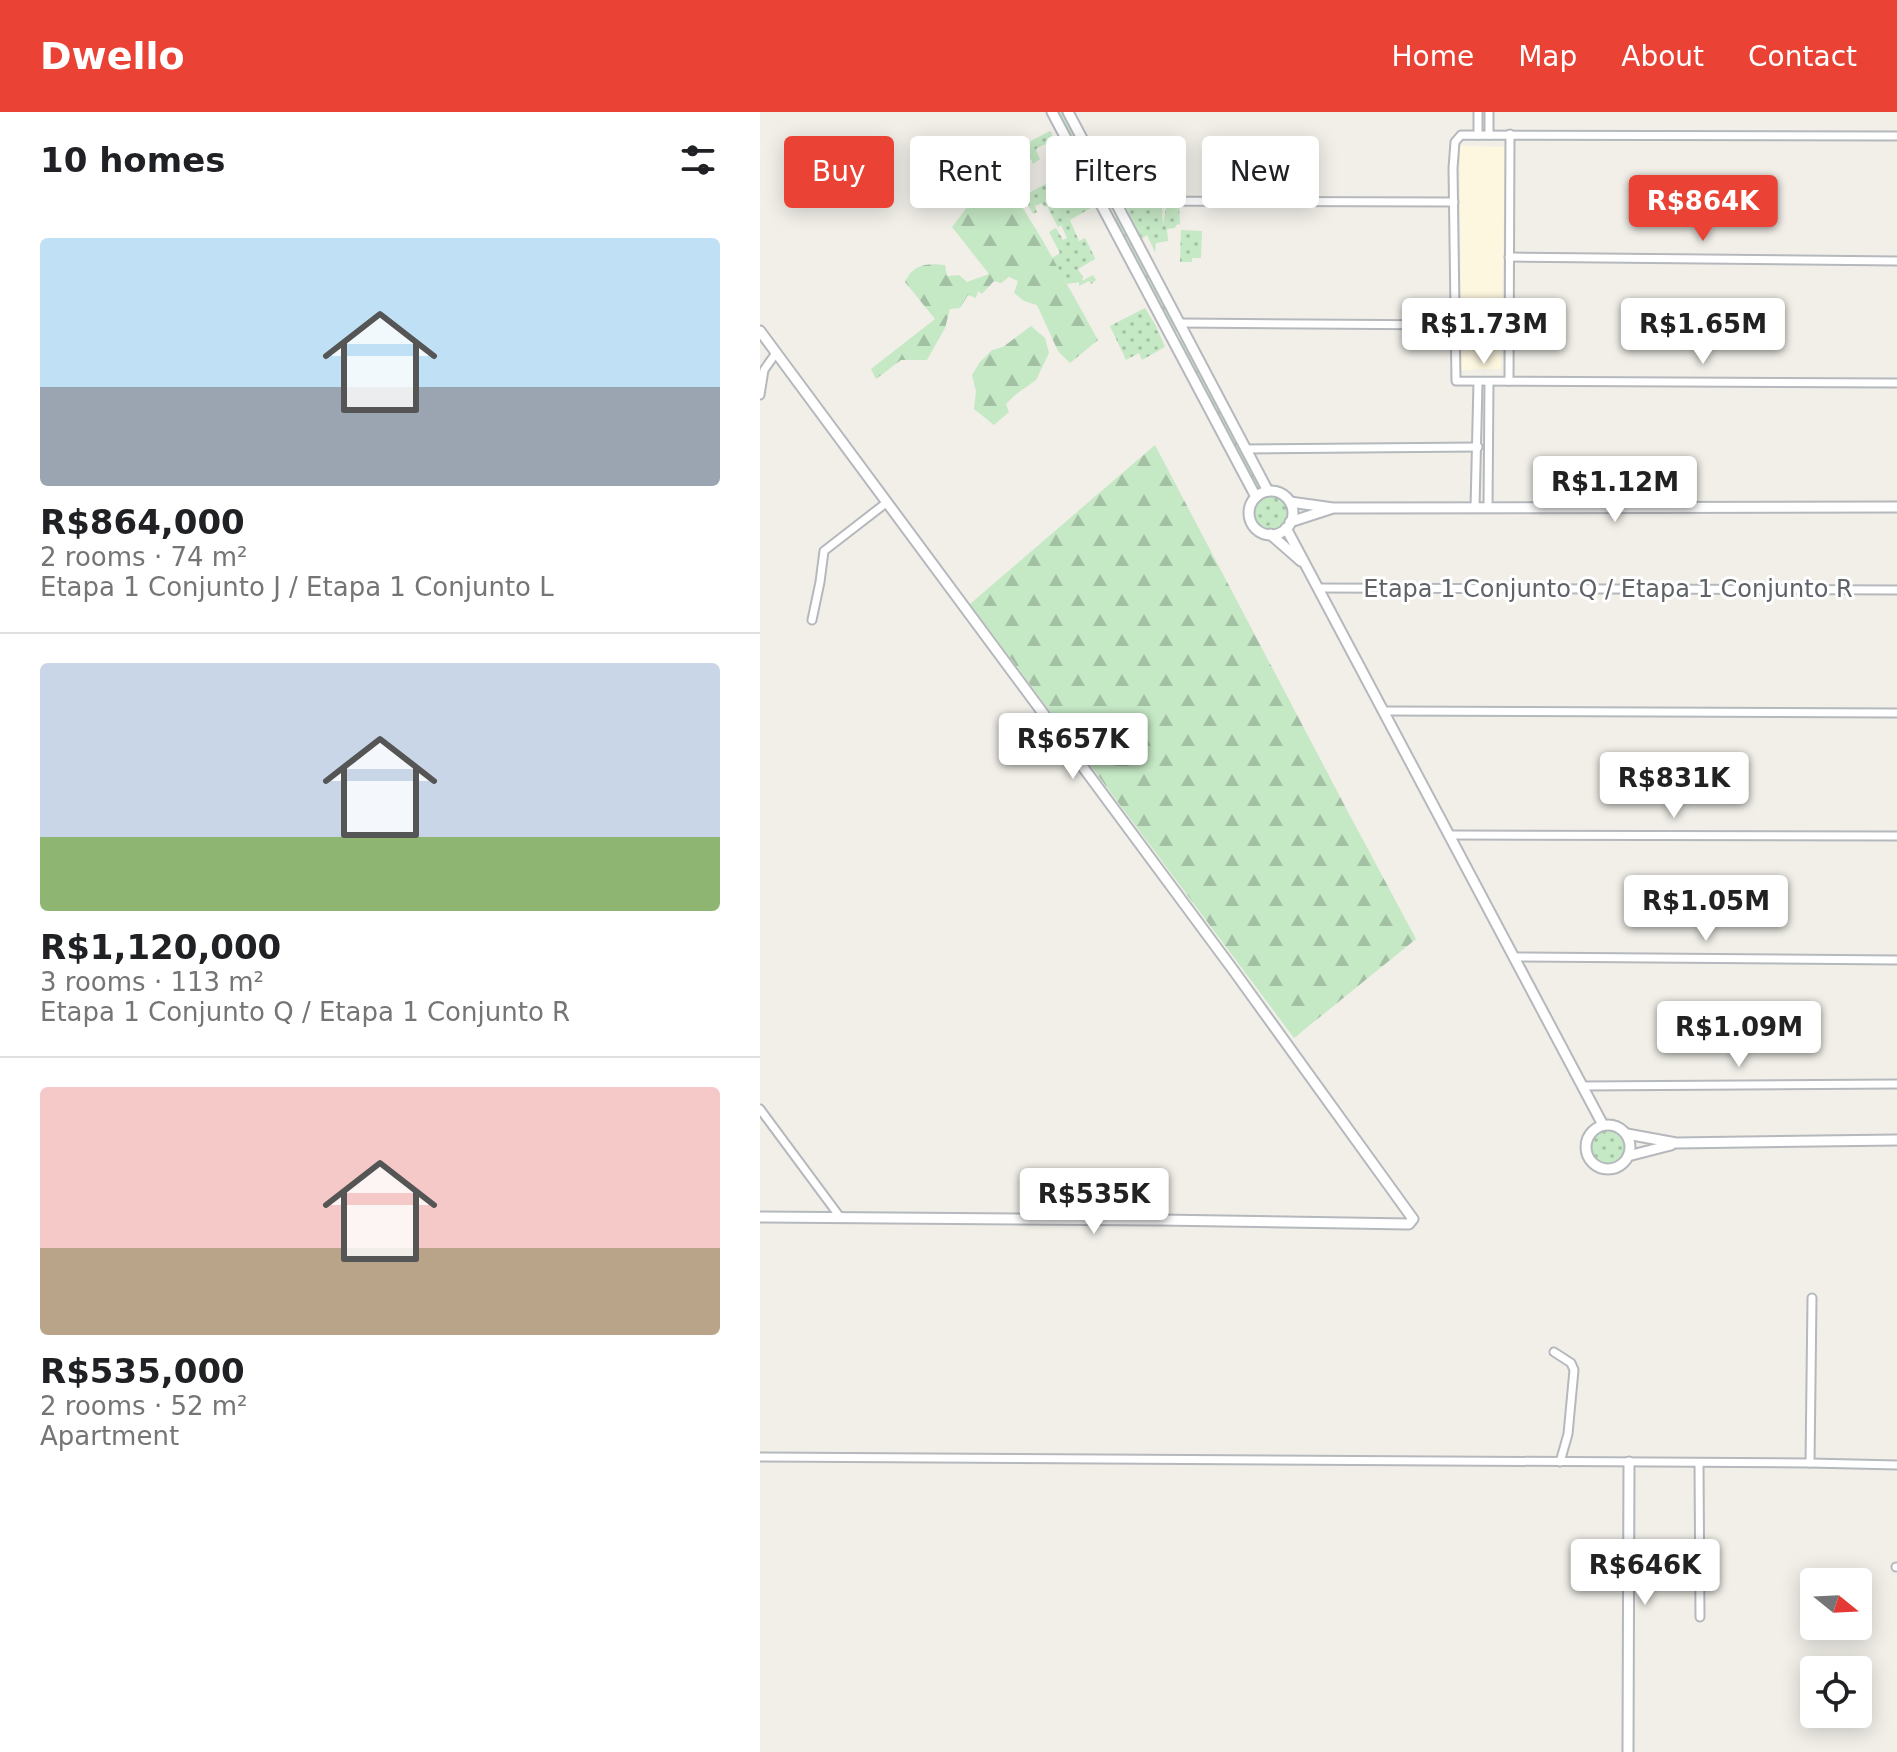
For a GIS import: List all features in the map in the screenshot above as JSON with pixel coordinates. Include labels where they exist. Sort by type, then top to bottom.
[{"type":"street","points":[[1052,112],[1256,497]]},
{"type":"street","points":[[1068,112],[1081,136]]},
{"type":"street","points":[[1478,112],[1478,135]]},
{"type":"street","points":[[1489,112],[1489,135]]},
{"type":"street","points":[[1509,381],[1510,134]]},
{"type":"street","points":[[1897,136],[1461,135],[1455,142],[1454,202],[1455,380],[1897,383]]},
{"type":"street","points":[[1186,205],[1454,202]]},
{"type":"street","points":[[1108,217],[1115,208]]},
{"type":"street","points":[[1118,208],[1268,491]]},
{"type":"street","points":[[1509,257],[1897,261]]},
{"type":"street","points":[[1182,328],[1455,325]]},
{"type":"street","points":[[1173,340],[1182,328]]},
{"type":"street","points":[[760,331],[1226,960],[1413,1219],[1409,1224],[760,1217]]},
{"type":"street","points":[[760,395],[764,370],[776,353]]},
{"type":"street","points":[[1475,508],[1478,382]]},
{"type":"street","points":[[1488,508],[1489,382]]},
{"type":"street","points":[[1245,449],[1478,447]]},
{"type":"street","points":[[1270,534],[1279,533],[1293,516],[1290,502],[1281,493],[1268,491],[1251,503],[1250,517],[1257,529],[1270,534],[1304,564]]},
{"type":"street","points":[[1290,502],[1333,508],[1897,507]]},
{"type":"street","points":[[812,620],[824,551],[886,503]]},
{"type":"street","points":[[1288,525],[1333,508]]},
{"type":"street","points":[[1288,525],[1304,564],[1603,1125]]},
{"type":"street","name":"Etapa 1 Conjunto Q / Etapa 1 Conjunto R","points":[[1318,588],[1897,590]]},
{"type":"street","points":[[1383,711],[1897,713]]},
{"type":"street","points":[[1451,835],[1897,836]]},
{"type":"street","points":[[1515,957],[1897,960]]},
{"type":"street","points":[[1582,1086],[1897,1084]]},
{"type":"street","points":[[760,1109],[840,1217]]},
{"type":"street","points":[[1627,1134],[1630,1145],[1624,1162],[1612,1169],[1599,1167],[1588,1158],[1586,1144],[1591,1132],[1603,1125],[1616,1126],[1627,1134],[1676,1143],[1897,1140]]},
{"type":"street","points":[[1628,1156],[1676,1143]]},
{"type":"street","points":[[1810,1463],[1812,1298]]},
{"type":"street","points":[[1554,1352],[1571,1363],[1574,1370],[1568,1434],[1560,1462]]},
{"type":"street","points":[[760,1457],[1897,1465]]},
{"type":"street","points":[[1628,1752],[1629,1462]]},
{"type":"street","points":[[1699,1463],[1700,1617]]},
{"type":"shaded area","points":[[1460,146],[1505,147],[1501,369],[1461,370]]},
{"type":"green space","points":[[1056,112],[1062,112],[1075,136],[1069,136]]},
{"type":"green space","points":[[1050,131],[1053,136],[1046,136],[1046,144],[1037,148],[1040,159],[1033,164],[1030,141]]},
{"type":"green space","points":[[1046,184],[1046,207],[1042,203],[1035,206],[1037,212],[1033,214],[1030,208],[1030,192]]},
{"type":"green space","points":[[966,208],[1023,208],[1098,340],[1070,363],[1058,351],[1037,305],[1024,301],[1014,293],[1018,281],[1009,277],[1001,283],[994,281],[982,294],[978,291],[976,298],[968,295],[960,308],[950,309],[945,328],[927,360],[901,360],[876,379],[871,369],[935,319],[905,282],[912,271],[932,264],[945,265],[947,276],[959,275],[967,282],[989,274],[952,227]]},
{"type":"green space","points":[[1048,208],[1091,208],[1070,220],[1079,241],[1085,238],[1095,258],[1078,269],[1082,281],[1093,275],[1096,280],[1091,284],[1089,281],[1079,286],[1079,282],[1067,284],[1052,258],[1060,253],[1049,232],[1056,228],[1063,240],[1067,238],[1061,225],[1058,227]]},
{"type":"green space","points":[[1126,208],[1162,208],[1163,225],[1166,208],[1179,208],[1180,224],[1167,229],[1168,241],[1156,243],[1155,252],[1147,235],[1142,239]]},
{"type":"green space","points":[[1118,217],[1178,331],[1175,333],[1113,219]]},
{"type":"green space","points":[[1181,230],[1202,231],[1201,258],[1180,262]]},
{"type":"green space","points":[[1145,308],[1165,347],[1142,360],[1139,353],[1126,360],[1110,326]]},
{"type":"green space","points":[[1031,326],[1045,338],[1049,353],[1036,380],[1006,404],[1009,412],[994,425],[974,409],[976,391],[972,375],[992,350],[1003,347]]},
{"type":"green space","points":[[1182,340],[1261,488],[1256,490],[1178,342]]},
{"type":"green space","points":[[1155,445],[1416,939],[1294,1038],[970,604]]},
{"type":"green space","points":[[1271,496],[1283,501],[1288,513],[1283,525],[1271,530],[1259,525],[1254,513],[1259,501]]},
{"type":"green space","points":[[1608,1129],[1621,1134],[1626,1147],[1621,1160],[1608,1165],[1595,1160],[1590,1147],[1595,1134]]}]
